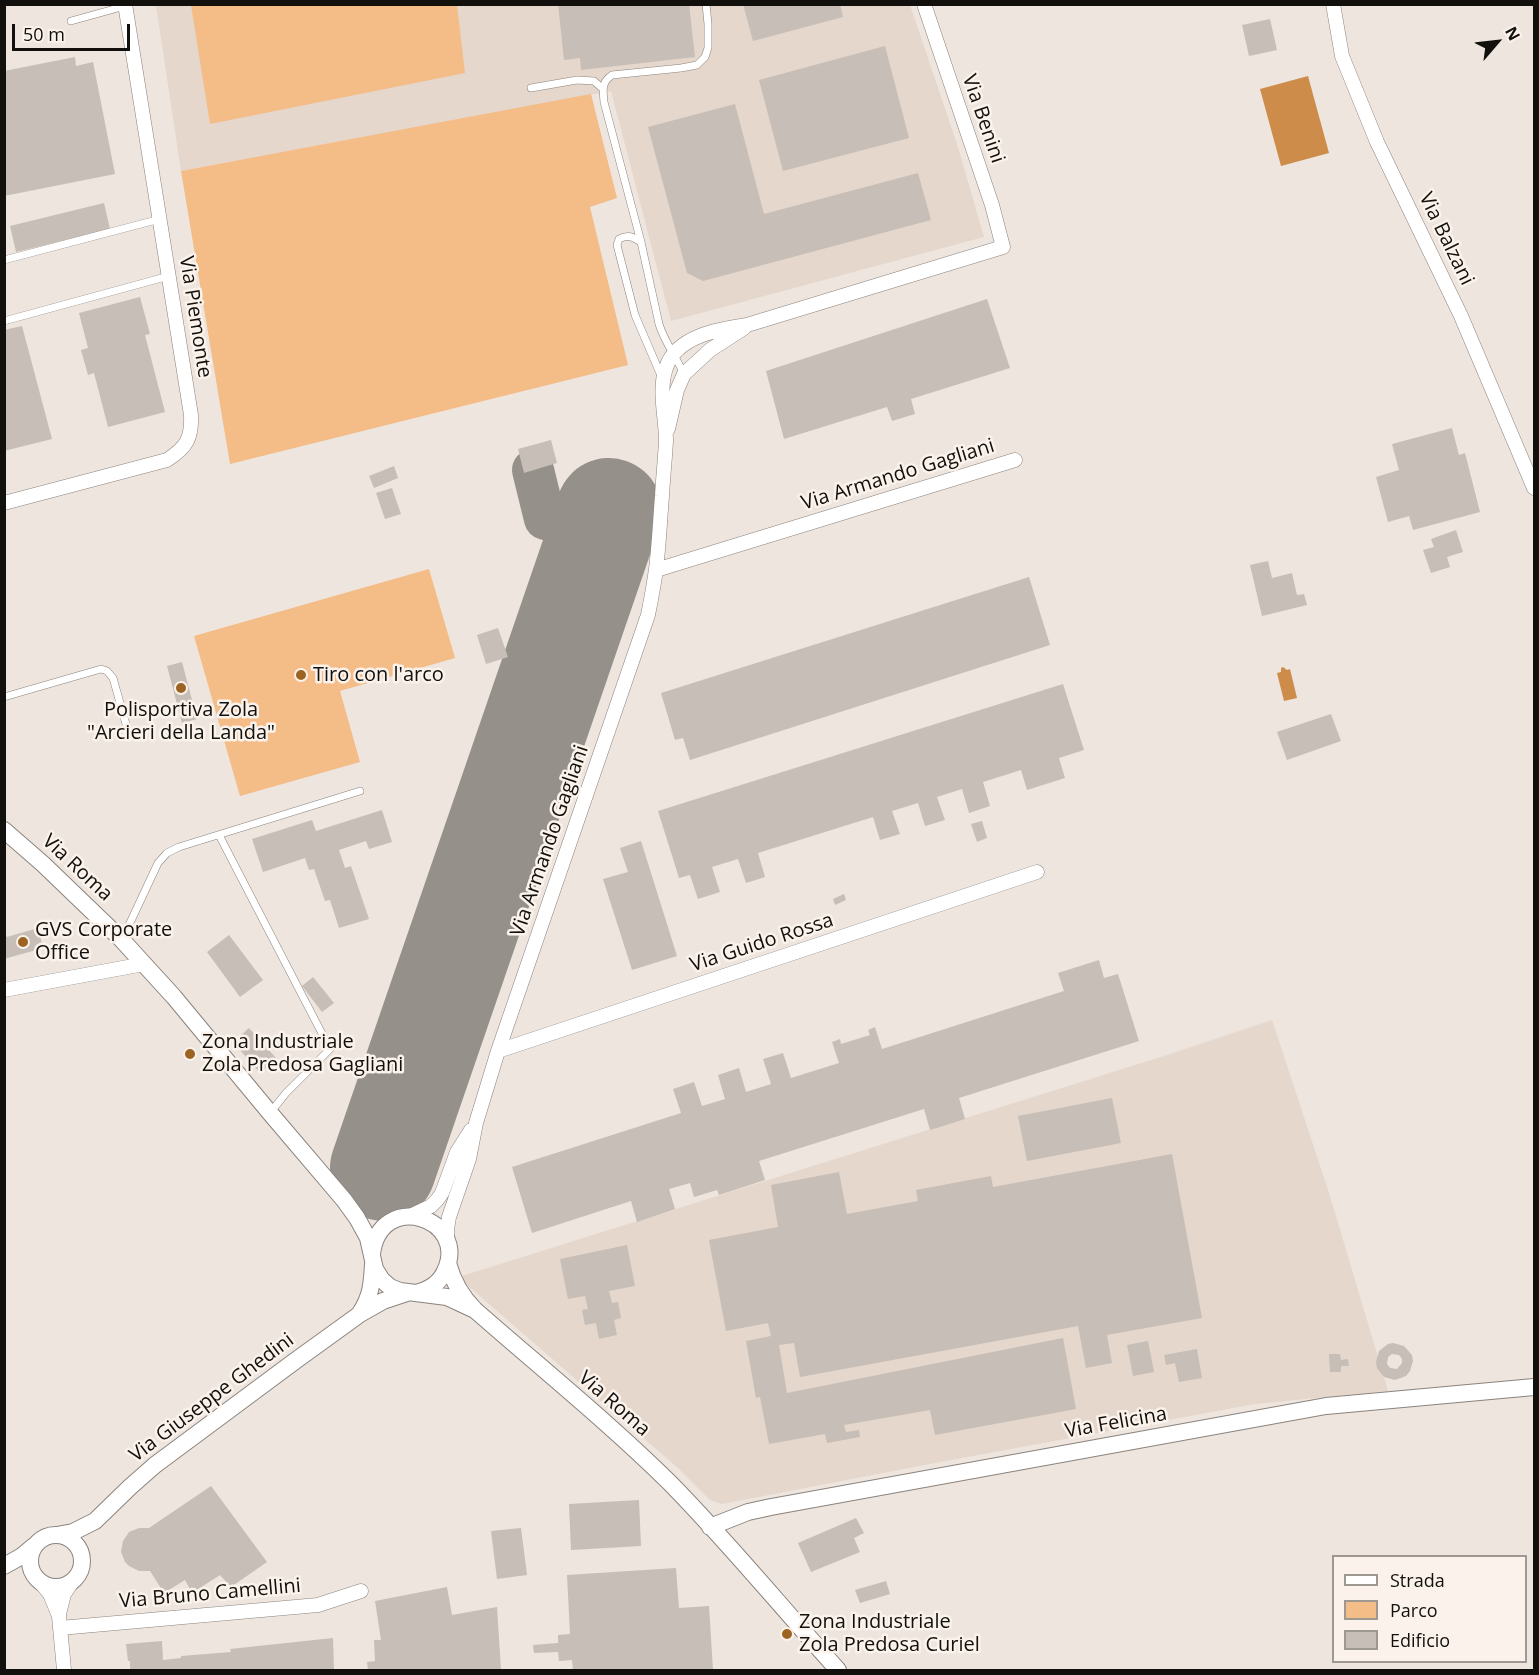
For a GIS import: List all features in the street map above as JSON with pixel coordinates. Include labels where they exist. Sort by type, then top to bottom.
[{"type":"street","name":"Via Benini","points":[[924,4],[992,205],[1003,247]]},
{"type":"street","name":"Via Balzani","points":[[1333,4],[1342,56],[1377,142],[1461,315],[1534,488]]},
{"type":"street","name":"Via Piemonte","points":[[4,503],[167,460],[188,442],[192,429],[125,5]]},
{"type":"street","name":"Via Armando Gagliani","points":[[666,440],[662,394],[666,368],[674,353],[692,340],[706,333],[724,328],[747,326],[1003,247]]},
{"type":"street","name":"Via Armando Gagliani","points":[[447,1241],[449,1217],[469,1159],[476,1123],[498,1051],[648,615],[656,570],[666,440],[677,390],[684,374],[710,350],[747,326]]},
{"type":"street","name":"Via Armando Gagliani","points":[[656,570],[1015,460]]},
{"type":"street","name":"Via Roma","points":[[4,830],[122,940],[174,997],[344,1200],[368,1238],[375,1269],[382,1280],[390,1287],[411,1293],[447,1297],[475,1311]]},
{"type":"street","name":"Via Guido Rossa","points":[[498,1051],[1037,872]]},
{"type":"street","points":[[4,990],[144,964]]},
{"type":"street","name":"Via Armando Gagliani","points":[[410,1216],[431,1206],[442,1193],[457,1152],[476,1123]]},
{"type":"street","name":"Via Roma","points":[[344,1200],[368,1218],[388,1223]]},
{"type":"street","points":[[360,1314],[369,1299],[375,1240],[388,1223],[401,1217],[419,1217],[434,1224],[447,1241]]},
{"type":"street","name":"Via Roma","points":[[447,1241],[448,1263],[452,1278],[475,1311],[633,1447],[715,1532],[832,1668]]},
{"type":"street","points":[[411,1293],[429,1288],[438,1281],[448,1263]]},
{"type":"street","name":"Via Giuseppe Ghedini","points":[[57,1535],[73,1532],[95,1521],[155,1465],[360,1314],[383,1301],[411,1293]]},
{"type":"street","name":"Via Felicina","points":[[715,1532],[748,1512],[771,1507],[1326,1406],[1534,1387]]},
{"type":"street","name":"Via Giuseppe Ghedini","points":[[81,1557],[85,1539],[95,1521]]},
{"type":"street","points":[[4,1566],[22,1556],[45,1538],[57,1535],[70,1540],[79,1550],[81,1557],[79,1573],[64,1594],[59,1622]]},
{"type":"street","points":[[35,1545],[30,1559],[31,1567],[39,1581],[51,1594],[59,1622],[64,1671]]},
{"type":"street","points":[[4,1573],[23,1575],[54,1587],[72,1582]]},
{"type":"street","name":"Via Bruno Camellini","points":[[59,1622],[318,1605],[361,1591]]},
{"type":"lane","points":[[684,374],[659,324],[641,242],[604,102],[603,89],[605,80],[612,75],[681,69],[697,65],[705,57],[708,48],[706,4]]},
{"type":"lane","points":[[71,21],[125,5]]},
{"type":"lane","points":[[531,88],[577,80],[594,81],[603,89]]},
{"type":"lane","points":[[4,260],[160,219]]},
{"type":"lane","name":"Via Armando Gagliani","points":[[641,242],[624,236],[618,238],[617,244],[635,315],[664,382]]},
{"type":"lane","points":[[4,321],[169,276]]},
{"type":"lane","points":[[4,698],[101,669],[107,671],[113,678],[126,724]]},
{"type":"lane","points":[[122,940],[158,863],[166,853],[360,791]]},
{"type":"lane","points":[[219,835],[330,1049],[286,1093],[270,1113]]},
{"type":"shaded area","points":[[156,5],[910,5],[958,147],[984,237],[671,321],[611,91],[181,171]]},
{"type":"shaded area","points":[[1308,76],[1329,153],[1281,166],[1260,89]]},
{"type":"shaded area","points":[[1283,667],[1290,669],[1297,698],[1284,701],[1277,673],[1281,672]]},
{"type":"shaded area","points":[[1272,1020],[1330,1196],[1388,1391],[1255,1404],[722,1504],[710,1500],[678,1468],[466,1284],[462,1276],[1164,1056]]},
{"type":"green space","points":[[191,5],[457,5],[465,73],[210,124]]},
{"type":"green space","points":[[591,94],[617,198],[590,207],[628,365],[230,464],[181,171]]},
{"type":"green space","name":"Tiro con l'arco","points":[[429,569],[455,658],[340,691],[360,762],[240,796],[194,636]]},
{"type":"building","points":[[558,4],[689,4],[695,57],[581,70],[580,58],[564,60]]},
{"type":"building","points":[[743,4],[840,4],[843,17],[753,41]]},
{"type":"building","points":[[1270,19],[1277,50],[1249,56],[1242,25]]},
{"type":"building","points":[[885,46],[909,138],[783,171],[759,80]]},
{"type":"building","points":[[75,57],[76,66],[93,62],[115,174],[4,196],[4,71]]},
{"type":"building","points":[[735,104],[764,214],[918,173],[931,220],[703,281],[687,273],[648,127]]},
{"type":"building","points":[[104,203],[110,229],[16,252],[10,226]]},
{"type":"building","points":[[140,297],[150,334],[145,335],[165,412],[108,427],[94,373],[88,375],[81,350],[88,348],[79,313]]},
{"type":"building","points":[[987,299],[1010,368],[911,399],[915,414],[892,421],[887,407],[784,439],[766,371]]},
{"type":"building","points":[[22,326],[52,439],[4,451],[4,330]]},
{"type":"building","points":[[1452,428],[1459,455],[1465,453],[1480,512],[1413,530],[1409,516],[1388,522],[1376,477],[1399,470],[1392,444]]},
{"type":"building","points":[[551,440],[557,463],[524,473],[518,449]]},
{"type":"building","points":[[394,466],[398,478],[374,488],[369,476]]},
{"type":"building","points":[[392,488],[401,514],[385,519],[376,493]]},
{"type":"building","points":[[1456,530],[1463,552],[1447,557],[1450,567],[1431,573],[1423,550],[1434,547],[1431,539]]},
{"type":"building","points":[[1268,561],[1272,578],[1292,573],[1297,595],[1304,594],[1307,605],[1262,616],[1250,565]]},
{"type":"building","points":[[1029,577],[1050,645],[690,760],[683,738],[675,740],[661,693]]},
{"type":"building","points":[[498,628],[508,657],[486,664],[477,635]]},
{"type":"building","name":"Polisportiva Zola \"Arcieri della Landa\"","points":[[182,662],[197,719],[182,723],[167,666]]},
{"type":"building","points":[[1063,684],[1084,750],[1059,758],[1065,778],[1027,790],[1021,770],[983,782],[990,806],[969,813],[962,789],[937,797],[945,820],[925,826],[918,803],[892,811],[900,834],[880,840],[873,817],[758,853],[765,877],[746,883],[738,859],[712,867],[720,892],[698,899],[690,875],[679,878],[658,811]]},
{"type":"building","points":[[1331,714],[1341,741],[1287,760],[1277,732]]},
{"type":"building","points":[[382,810],[392,842],[369,849],[366,841],[339,850],[345,868],[351,866],[369,919],[339,928],[330,900],[325,901],[314,869],[309,870],[305,858],[263,872],[252,839],[312,820],[316,831]]},
{"type":"building","points":[[982,821],[987,838],[977,842],[971,824]]},
{"type":"building","points":[[641,841],[677,956],[632,970],[603,879],[628,872],[620,848]]},
{"type":"building","points":[[844,894],[846,900],[835,905],[833,899]]},
{"type":"building","name":"GVS Corporate Office","points":[[38,928],[43,948],[4,959],[4,932],[7,937]]},
{"type":"building","points":[[229,935],[263,980],[240,997],[207,952]]},
{"type":"building","points":[[1099,960],[1104,978],[1118,974],[1139,1041],[959,1098],[965,1119],[943,1126],[930,1130],[924,1109],[759,1161],[765,1180],[719,1195],[717,1190],[694,1197],[690,1183],[669,1189],[675,1209],[637,1222],[631,1201],[532,1233],[512,1167],[681,1113],[673,1089],[694,1082],[702,1106],[725,1099],[718,1075],[739,1068],[746,1092],[771,1084],[763,1059],[783,1053],[791,1078],[839,1063],[832,1042],[840,1039],[841,1044],[870,1035],[868,1030],[875,1027],[882,1049],[1064,991],[1058,973]]},
{"type":"building","points":[[313,977],[334,1003],[322,1012],[302,986]]},
{"type":"building","points":[[249,1028],[277,1059],[260,1073],[233,1042]]},
{"type":"building","points":[[1112,1098],[1121,1143],[1027,1161],[1018,1116]]},
{"type":"building","points":[[1172,1154],[1202,1318],[1107,1335],[1112,1363],[1086,1368],[1078,1326],[800,1377],[794,1343],[779,1345],[787,1393],[1063,1338],[1076,1409],[935,1435],[930,1410],[844,1425],[846,1432],[859,1430],[860,1437],[827,1443],[825,1434],[769,1444],[760,1397],[756,1398],[746,1341],[771,1336],[768,1323],[726,1331],[709,1240],[778,1227],[771,1185],[839,1172],[847,1214],[918,1201],[916,1190],[991,1176],[993,1187]]},
{"type":"building","points":[[627,1245],[635,1286],[609,1291],[612,1303],[618,1302],[621,1318],[614,1320],[617,1335],[599,1339],[596,1323],[585,1325],[582,1310],[588,1309],[585,1296],[568,1299],[560,1259]]},
{"type":"building","points":[[1148,1341],[1154,1372],[1133,1376],[1127,1345]]},
{"type":"building","points":[[1388,1344],[1404,1346],[1412,1355],[1413,1361],[1406,1376],[1395,1380],[1384,1377],[1377,1368],[1379,1351]],"holes":[[[1392,1354],[1399,1355],[1402,1363],[1397,1369],[1390,1368],[1387,1364],[1388,1357]]]},
{"type":"building","points":[[1197,1349],[1202,1378],[1179,1382],[1175,1363],[1166,1365],[1164,1355]]},
{"type":"building","points":[[1329,1354],[1340,1354],[1341,1360],[1348,1359],[1349,1366],[1341,1366],[1341,1372],[1330,1372]]},
{"type":"building","points":[[211,1486],[267,1562],[231,1587],[220,1575],[192,1593],[185,1580],[164,1593],[150,1571],[139,1571],[125,1562],[121,1552],[123,1541],[129,1532],[139,1528],[149,1528]]},
{"type":"building","points":[[639,1500],[641,1546],[571,1550],[569,1504]]},
{"type":"building","points":[[856,1518],[864,1533],[854,1538],[860,1552],[811,1572],[798,1543]]},
{"type":"building","points":[[521,1528],[527,1575],[497,1579],[491,1531]]},
{"type":"building","points":[[676,1568],[679,1608],[709,1606],[713,1670],[573,1670],[572,1660],[559,1661],[558,1652],[534,1653],[533,1645],[558,1643],[558,1635],[570,1634],[567,1575]]},
{"type":"building","points":[[886,1581],[890,1594],[860,1603],[855,1590]]},
{"type":"building","points":[[447,1587],[452,1615],[497,1607],[501,1670],[368,1670],[367,1662],[375,1661],[374,1640],[381,1640],[375,1601]]},
{"type":"building","points":[[333,1638],[334,1670],[130,1670],[126,1644],[162,1641],[163,1660],[181,1658],[181,1656],[231,1652],[230,1649]]},
{"type":"taxiway","points":[[533,470],[545,519],[601,533]]},
{"type":"runway","points":[[383,1168],[609,511]]},
{"type":"place","name":"Tiro con l'arco","points":[[301,675]]},
{"type":"place","name":"Polisportiva Zola \"Arcieri della Landa\"","points":[[181,688]]},
{"type":"place","name":"GVS Corporate Office","points":[[23,942]]},
{"type":"place","name":"Zona Industriale Zola Predosa Gagliani","points":[[190,1054]]},
{"type":"place","name":"Zona Industriale Zola Predosa Curiel","points":[[787,1634]]}]
